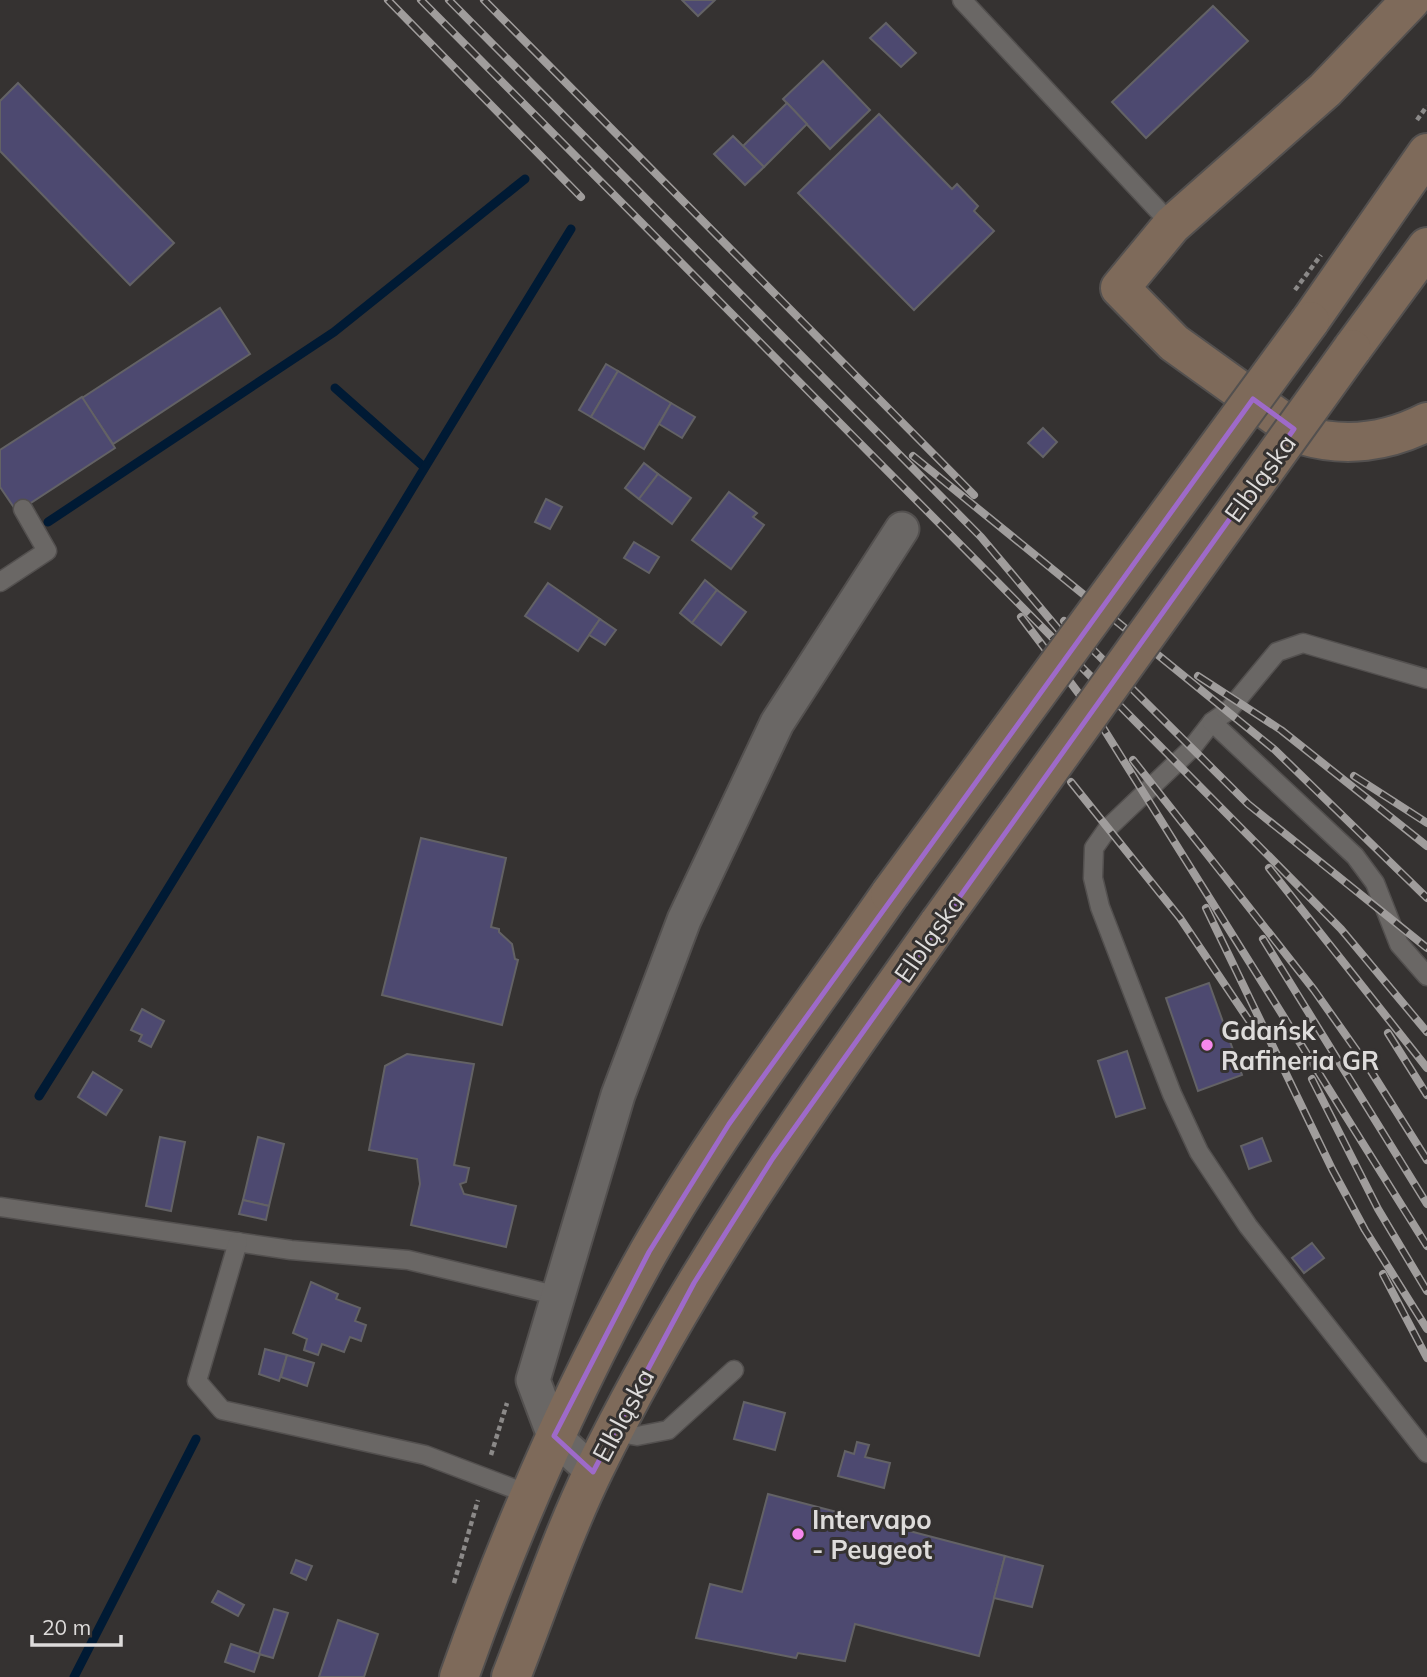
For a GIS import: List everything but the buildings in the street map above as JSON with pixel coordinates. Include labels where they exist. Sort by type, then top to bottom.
[{"type":"main road","points":[[1411,0],[1325,90],[1172,225],[1120,288],[1174,343],[1302,435],[1320,441],[1353,443],[1382,439],[1427,422]]},
{"type":"main road","name":"Elbląska","points":[[459,1677],[528,1493],[554,1436],[649,1252],[729,1124],[890,894],[1310,321],[1427,153]]},
{"type":"main road","name":"Elbląska","points":[[511,1677],[593,1472],[694,1283],[773,1158],[939,923],[1427,247]]},
{"type":"street","name":"Elbląska","points":[[554,1436],[533,1380],[618,1095],[684,920],[720,838],[777,723],[902,529]]},
{"type":"street","points":[[554,1436],[593,1472]]},
{"type":"lane","points":[[962,0],[1172,225]]},
{"type":"lane","points":[[0,582],[47,551],[23,509]]},
{"type":"lane","points":[[1427,678],[1303,643],[1277,652],[1228,711],[1212,722],[1191,749],[1108,828],[1094,848],[1093,878],[1100,907],[1172,1094],[1199,1152],[1248,1226],[1427,1453]]},
{"type":"lane","points":[[1212,722],[1355,856],[1375,883],[1399,944],[1427,976]]},
{"type":"lane","points":[[0,1207],[238,1242],[408,1260],[559,1296]]},
{"type":"lane","points":[[238,1242],[197,1381],[222,1410],[425,1455],[528,1493]]},
{"type":"lane","points":[[614,1432],[637,1436],[668,1430],[734,1370]]},
{"type":"path","points":[[454,1584],[508,1402]]},
{"type":"highlighted area","points":[[1253,399],[1294,429],[773,1158],[694,1283],[593,1472],[554,1436],[649,1252],[729,1124]]},
{"type":"waterway","points":[[48,522],[334,332],[525,179]]},
{"type":"waterway","points":[[39,1096],[571,229]]},
{"type":"waterway","points":[[335,388],[424,467]]},
{"type":"waterway","points":[[74,1677],[196,1439]]},
{"type":"railway","points":[[388,0],[581,197]]},
{"type":"railway","points":[[421,0],[1341,929],[1427,1032]]},
{"type":"railway","points":[[449,0],[981,537],[1075,649]]},
{"type":"railway","points":[[484,0],[974,495]]},
{"type":"railway","points":[[913,456],[1275,750],[1427,898]]},
{"type":"railway","points":[[1021,617],[1095,715],[1427,1246]]},
{"type":"railway","points":[[1064,621],[1248,804],[1427,948]]},
{"type":"railway","points":[[1198,676],[1281,730],[1427,846]]},
{"type":"railway","points":[[1133,760],[1314,990],[1369,1068],[1427,1160]]},
{"type":"railway","points":[[1354,776],[1427,823]]},
{"type":"railway","points":[[1071,782],[1180,918],[1258,1034]]},
{"type":"railway","points":[[1269,868],[1427,1068]]},
{"type":"railway","points":[[1206,908],[1332,1169],[1365,1230],[1427,1329]]},
{"type":"railway","points":[[1263,939],[1427,1204]]},
{"type":"railway","points":[[1388,1033],[1427,1095]]},
{"type":"railway","points":[[1312,1079],[1378,1209],[1427,1291]]},
{"type":"railway","points":[[1383,1274],[1427,1358]]},
{"type":"place","name":"Gdańsk Rafineria GR","points":[[1207,1045]]},
{"type":"place","name":"Intervapo - Peugeot","points":[[798,1534]]}]
